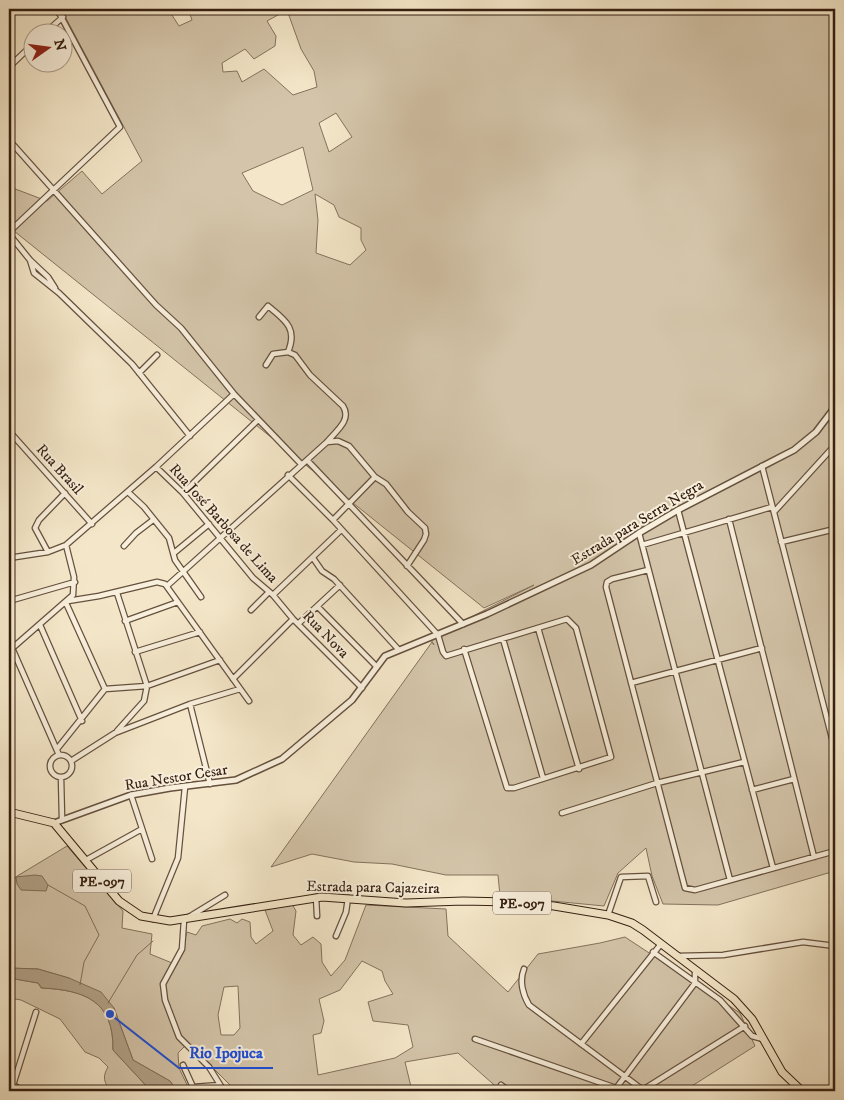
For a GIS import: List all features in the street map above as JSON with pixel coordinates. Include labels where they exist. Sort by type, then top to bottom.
[{"type":"main road","points":[[9,812],[54,823]]},
{"type":"main road","name":"PE-097","points":[[54,823],[119,901],[132,911],[153,919]]},
{"type":"main road","name":"Estrada para Cajazeira","points":[[153,919],[167,921],[184,920],[316,898],[348,898],[414,904],[463,900],[513,902],[554,906],[608,915],[632,924],[708,978],[743,1008],[782,1072],[802,1091]]},
{"type":"street","points":[[57,9],[63,17],[120,127],[9,233],[30,260],[34,273],[59,293],[139,373],[190,436]]},
{"type":"street","points":[[57,22],[63,17]]},
{"type":"street","points":[[9,67],[22,55]]},
{"type":"street","points":[[9,140],[156,305],[181,328],[234,394],[301,464]]},
{"type":"street","points":[[259,317],[268,306],[290,327],[293,340],[288,352]]},
{"type":"street","points":[[167,586],[221,539],[288,475],[327,442],[346,419],[346,412],[341,403],[310,375],[295,355],[288,352],[273,354],[266,365]]},
{"type":"street","points":[[139,373],[157,356]]},
{"type":"street","points":[[9,558],[48,552],[66,544],[92,524],[156,467],[234,394]]},
{"type":"street","name":"Estrada para Serra Negra","points":[[463,624],[591,566],[639,533],[678,510],[794,450],[816,432],[835,407]]},
{"type":"street","points":[[183,493],[258,420]]},
{"type":"street","name":"Rua Brasil","points":[[9,430],[92,524]]},
{"type":"street","points":[[327,442],[338,440],[346,443],[375,477],[386,484],[426,531],[424,540],[407,566]]},
{"type":"street","points":[[642,545],[729,519],[773,509],[835,445]]},
{"type":"street","points":[[307,460],[463,624]]},
{"type":"street","points":[[762,466],[834,738],[835,750]]},
{"type":"street","name":"Rua José Barbosa de Lima","points":[[156,467],[183,493],[244,569],[271,594]]},
{"type":"street","points":[[288,475],[333,520],[438,635],[446,656],[464,649],[567,619],[576,628],[611,755],[609,759],[514,788],[507,788],[464,649]]},
{"type":"street","points":[[333,520],[375,477]]},
{"type":"street","points":[[128,492],[139,502],[170,542],[183,572],[201,597]]},
{"type":"street","points":[[48,552],[35,528],[39,520],[65,493]]},
{"type":"street","points":[[678,510],[773,868]]},
{"type":"street","points":[[729,519],[814,857]]},
{"type":"street","points":[[124,546],[153,520]]},
{"type":"street","points":[[174,553],[209,524]]},
{"type":"street","points":[[251,610],[313,558],[341,530]]},
{"type":"street","points":[[781,542],[835,530]]},
{"type":"street","points":[[639,533],[730,880]]},
{"type":"street","points":[[170,542],[185,543]]},
{"type":"street","points":[[59,755],[10,649],[73,595],[75,582],[66,544]]},
{"type":"street","points":[[313,558],[322,571],[340,586],[398,649]]},
{"type":"street","points":[[648,570],[612,579],[606,584],[686,888],[690,890],[835,851]]},
{"type":"street","points":[[9,601],[75,582]]},
{"type":"street","points":[[67,602],[157,582],[167,586],[249,701]]},
{"type":"street","points":[[299,624],[340,586]]},
{"type":"street","points":[[115,732],[144,701],[146,686],[117,592]]},
{"type":"street","name":"Rua Nova","points":[[271,594],[293,619],[362,688]]},
{"type":"street","points":[[67,602],[105,689]]},
{"type":"street","points":[[125,621],[178,602]]},
{"type":"street","points":[[318,607],[376,666]]},
{"type":"street","points":[[233,679],[293,619]]},
{"type":"street","points":[[40,624],[82,720]]},
{"type":"street","name":"Rua Nestor Cesar","points":[[54,823],[131,795],[236,780],[282,758],[339,711],[362,688],[385,656],[398,649],[463,624]]},
{"type":"street","points":[[538,628],[579,769]]},
{"type":"street","points":[[135,652],[200,632]]},
{"type":"street","points":[[503,638],[544,778]]},
{"type":"street","points":[[631,683],[717,658],[762,648]]},
{"type":"street","points":[[57,749],[105,689],[146,686],[220,660]]},
{"type":"street","points":[[71,761],[115,732],[190,704],[240,689]]},
{"type":"street","points":[[190,704],[210,784]]},
{"type":"street","points":[[59,755],[66,756],[71,761],[72,767],[69,773],[60,777],[52,772],[50,765],[53,758],[59,755]]},
{"type":"street","points":[[562,813],[657,783],[744,762]]},
{"type":"street","points":[[60,777],[62,819]]},
{"type":"street","points":[[752,790],[794,779]]},
{"type":"street","points":[[153,919],[178,858],[185,787]]},
{"type":"street","points":[[131,795],[152,859]]},
{"type":"street","points":[[86,860],[142,830]]},
{"type":"street","points":[[608,915],[621,877],[648,876],[656,902]]},
{"type":"street","points":[[224,1091],[209,1066],[180,1037],[165,1000],[162,984],[182,949],[184,920],[226,895]]},
{"type":"street","points":[[316,898],[317,916]]},
{"type":"street","points":[[336,936],[346,912],[348,898]]},
{"type":"street","points":[[678,956],[723,954],[803,942],[835,946]]},
{"type":"street","points":[[581,1044],[660,944]]},
{"type":"street","points":[[653,952],[727,1006],[752,1036],[763,1039]]},
{"type":"street","points":[[524,969],[522,975],[523,992],[529,1006],[641,1091],[745,1026]]},
{"type":"street","points":[[695,983],[696,969]]},
{"type":"street","points":[[475,1039],[615,1090],[695,983],[708,978]]},
{"type":"street","points":[[21,1091],[11,1083],[36,1012]]},
{"type":"street","points":[[183,1065],[195,1089],[220,1085]]},
{"type":"street","points":[[501,1085],[509,1091]]},
{"type":"shaded area","points":[[61,9],[168,9],[179,26],[192,20],[188,9],[835,9],[835,871],[718,905],[663,904],[652,876],[646,848],[618,873],[604,906],[500,896],[498,875],[446,875],[392,864],[354,862],[312,854],[271,867],[432,642],[434,645],[430,638],[534,585],[484,608],[9,227],[10,187],[47,201],[82,171],[102,194],[142,161],[72,30],[72,22],[68,22]],"holes":[[[287,10],[301,49],[314,71],[317,87],[293,95],[264,69],[242,82],[237,71],[223,72],[222,63],[245,49],[254,59],[275,46],[276,36],[267,21]],[[336,113],[352,137],[329,152],[319,123]],[[303,147],[313,190],[282,205],[253,191],[242,173]],[[315,194],[334,205],[339,217],[361,228],[361,240],[366,250],[350,265],[316,253],[318,220]]]},
{"type":"shaded area","points":[[67,846],[123,911],[122,928],[152,934],[150,954],[177,965],[187,932],[196,935],[202,926],[230,919],[237,923],[242,919],[250,922],[251,937],[256,944],[273,931],[265,910],[292,904],[296,911],[293,935],[301,945],[313,937],[321,944],[322,962],[331,976],[345,960],[366,905],[446,909],[448,936],[508,992],[538,954],[625,937],[740,1013],[755,1046],[684,1091],[501,1091],[458,1053],[405,1062],[412,1091],[236,1091],[188,1043],[178,1053],[179,1068],[190,1091],[177,1091],[170,1081],[133,1060],[114,1008],[69,978],[38,969],[9,968],[9,881]],"holes":[[[362,961],[382,971],[385,981],[393,994],[368,1002],[373,1021],[408,1025],[413,1047],[395,1058],[318,1075],[313,1035],[321,1033],[324,1021],[319,999],[340,990]],[[238,986],[240,1028],[234,1035],[221,1035],[218,1015],[224,987]]]},
{"type":"shaded area","points":[[42,876],[48,885],[46,891],[21,890],[17,884],[16,877]]},
{"type":"shaded area","points":[[9,968],[38,969],[69,978],[101,992],[114,1008],[133,1060],[170,1081],[177,1091],[151,1091],[113,1050],[109,1020],[103,1010],[94,1002],[72,992],[42,988],[38,983],[15,979],[9,982]]},
{"type":"shaded area","points":[[15,979],[38,983],[41,988],[71,992],[94,1001],[102,1009],[108,1020],[112,1033],[113,1050],[151,1091],[111,1091],[105,1080],[108,1067],[99,1058],[85,1052],[60,1019],[21,1000],[9,998],[9,982]]},
{"type":"waterway","points":[[48,885],[85,906],[99,935],[84,962],[80,985]]},
{"type":"waterway","points":[[108,1003],[137,955],[153,941]]},
{"type":"place","name":"Rio Ipojuca","points":[[110,1014]]}]
